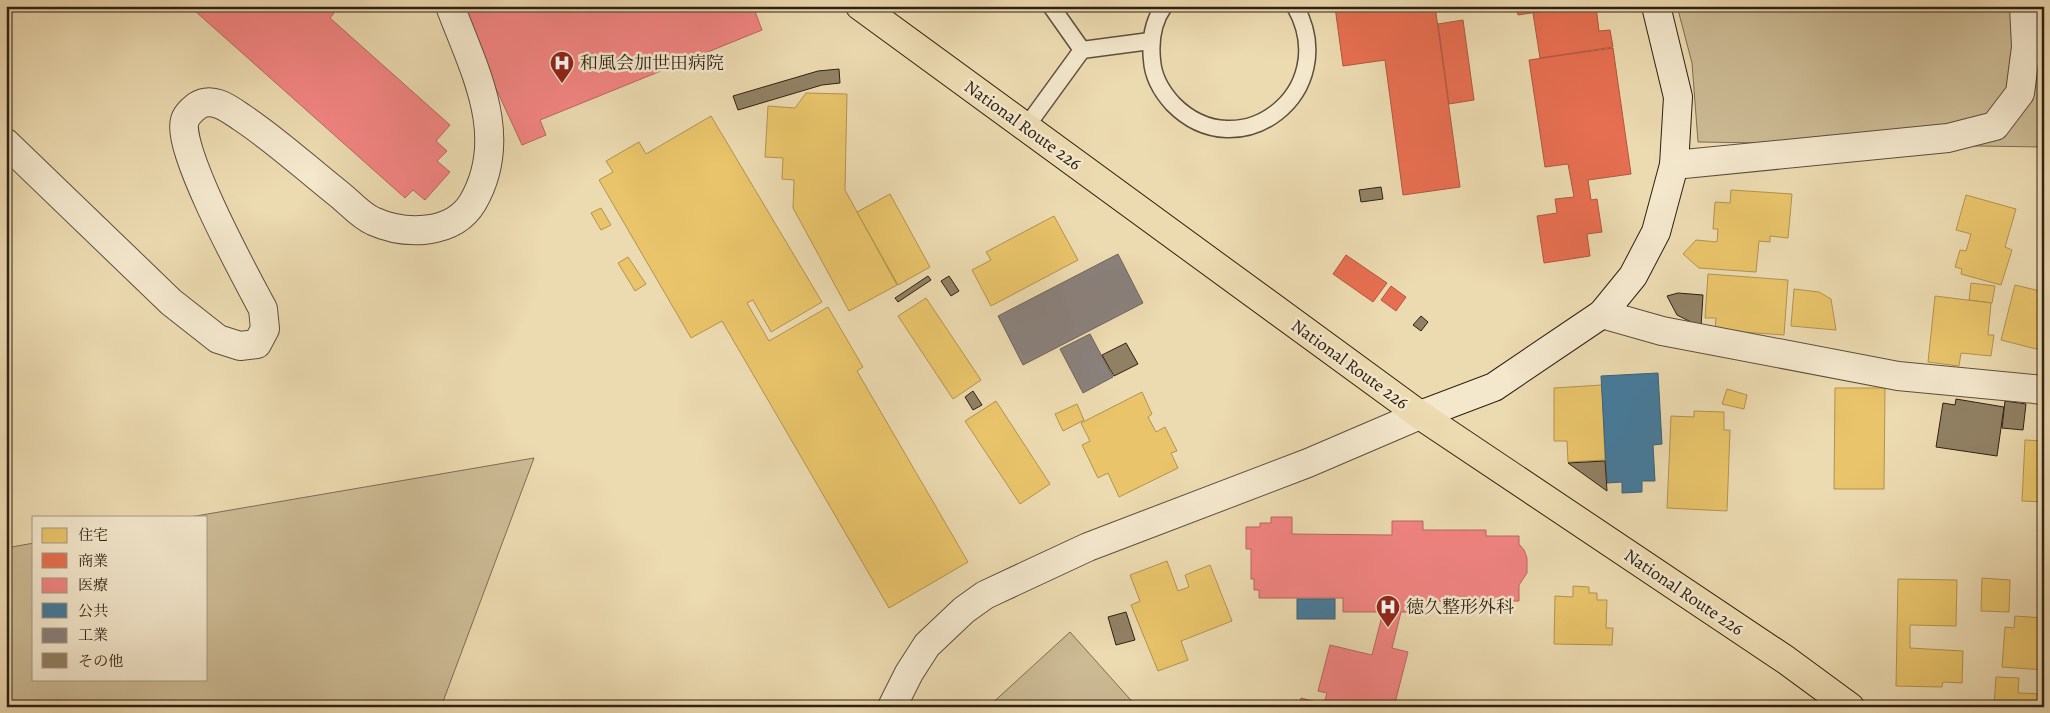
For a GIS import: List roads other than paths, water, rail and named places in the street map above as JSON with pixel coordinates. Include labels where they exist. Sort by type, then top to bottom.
[{"type":"highway","name":"National Route 226","points":[[860,6],[1420,415],[1786,660],[1850,707]]},
{"type":"street","points":[[6,143],[171,302],[218,339],[240,346],[257,344],[265,329],[263,309],[202,185],[186,146],[184,122],[190,112],[203,102],[216,102],[242,117],[371,220],[402,230],[430,229],[453,222],[469,209],[483,185],[490,156],[489,124],[483,92],[450,6]]},
{"type":"street","points":[[892,707],[909,673],[927,645],[964,610],[985,595],[1088,547],[1308,463],[1420,415],[1494,387],[1602,314],[1633,276],[1656,232],[1674,165],[1678,97],[1656,6]]},
{"type":"street","points":[[1674,165],[1948,138],[1995,126],[2020,92],[2026,47],[2024,6]]},
{"type":"street","points":[[1602,314],[1662,331],[1898,376],[2044,390]]},
{"type":"lane","points":[[1051,6],[1082,50]]},
{"type":"lane","points":[[1164,6],[1158,15],[1150,41],[1152,69],[1163,94],[1182,113],[1207,126],[1232,129],[1256,124],[1278,112],[1295,94],[1306,72],[1309,47],[1304,23],[1295,6]]},
{"type":"lane","points":[[1026,128],[1082,50],[1150,41]]},
{"type":"place","name":"和風会加世田病院","points":[[562,84]]},
{"type":"place","name":"徳久整形外科","points":[[1388,628]]}]
